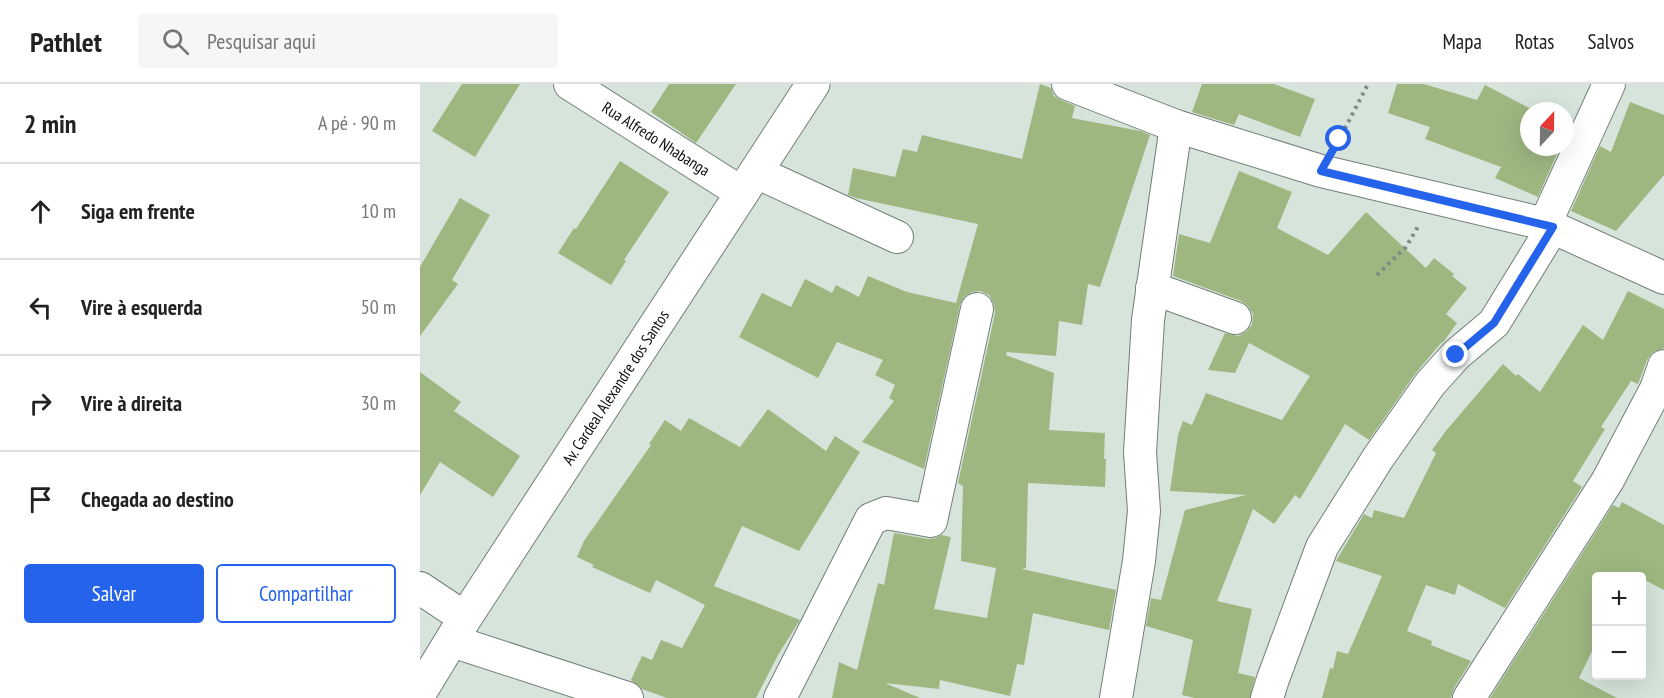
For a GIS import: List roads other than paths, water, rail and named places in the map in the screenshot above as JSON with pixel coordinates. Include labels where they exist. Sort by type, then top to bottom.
[{"type":"street","name":"Rua Alfredo Nhabanga","points":[[570,84],[749,182],[897,237]]},
{"type":"street","name":"Av. Cardeal Alexandre dos Santos","points":[[420,692],[813,84]]},
{"type":"street","points":[[1068,84],[1176,126],[1321,171],[1549,226],[1664,278]]},
{"type":"street","points":[[1267,698],[1322,547],[1378,458],[1430,384],[1456,355],[1494,323],[1549,226],[1609,84]]},
{"type":"street","points":[[1116,698],[1144,511],[1140,452],[1148,320],[1176,126]]},
{"type":"street","points":[[1152,288],[1235,318]]},
{"type":"street","points":[[780,698],[871,519],[886,513],[931,521],[977,309]]},
{"type":"street","points":[[1468,698],[1608,480],[1656,389],[1664,366]]},
{"type":"street","points":[[420,588],[459,629],[627,698]]}]
